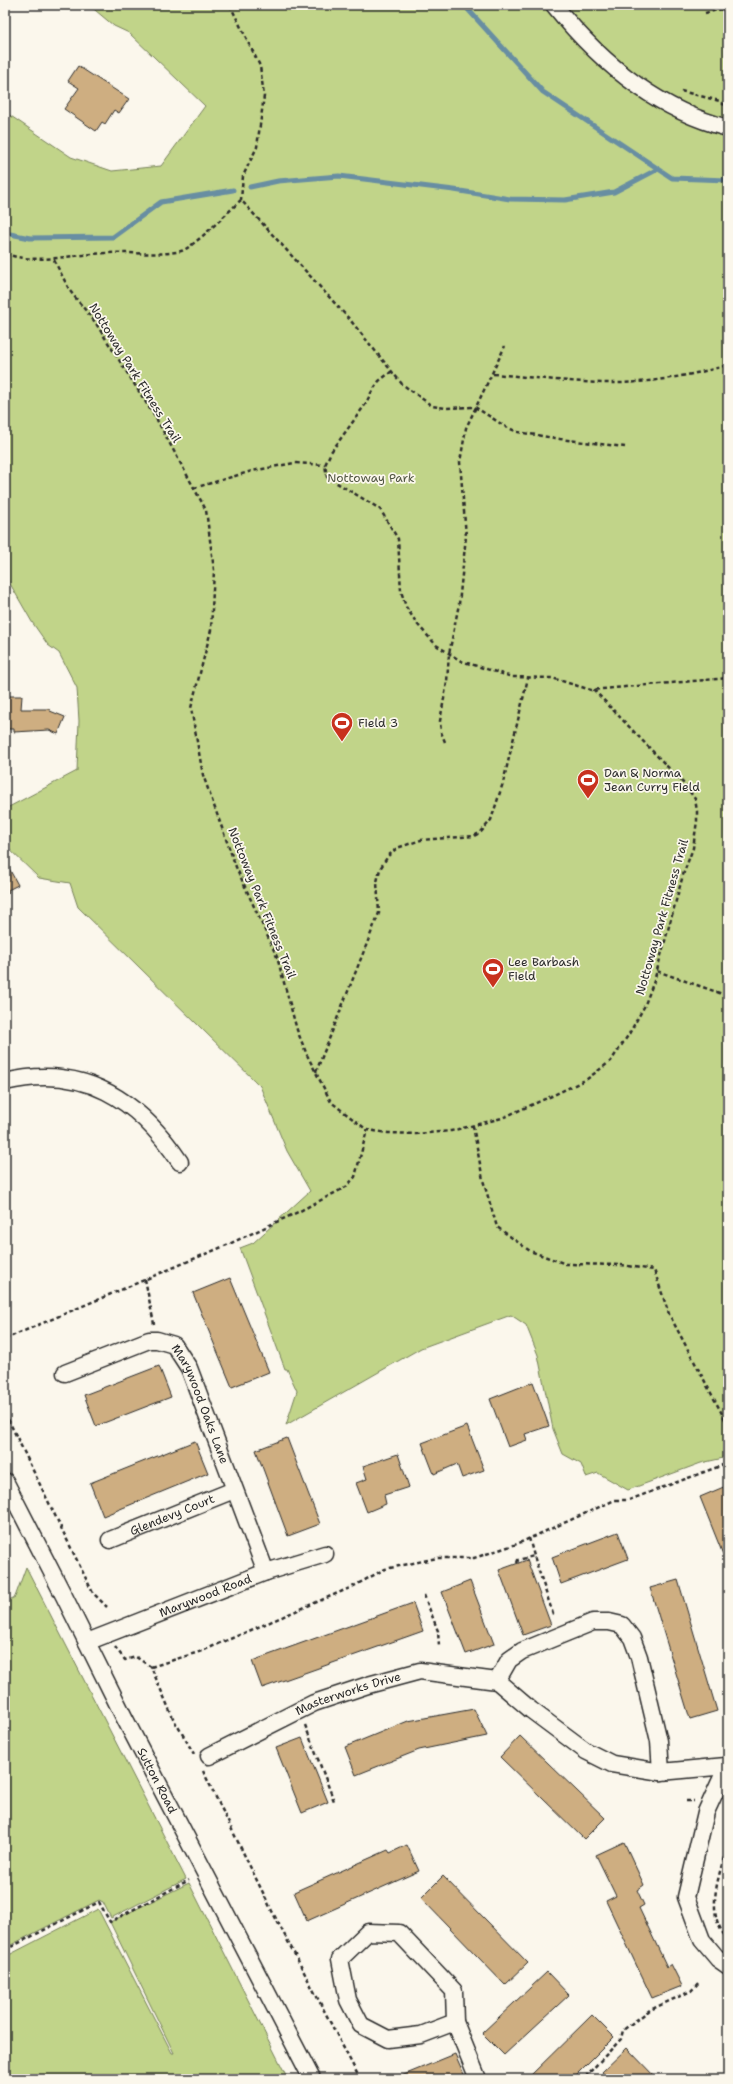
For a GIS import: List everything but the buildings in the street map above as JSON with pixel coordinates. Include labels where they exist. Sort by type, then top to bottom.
[{"type":"street","points":[[554,5],[588,45],[630,80],[685,112],[707,122],[728,128]]},
{"type":"street","points":[[5,1082],[18,1079],[60,1076],[110,1092],[133,1107],[152,1125],[180,1162]]},
{"type":"street","name":"Marywood Oaks Lane","points":[[65,1373],[149,1340],[165,1341],[174,1345],[189,1368],[266,1572]]},
{"type":"street","name":"Sutton Road","points":[[5,1481],[124,1717],[312,2079]]},
{"type":"street","name":"Glendevy Court","points":[[110,1540],[234,1490]]},
{"type":"street","name":"Marywood Road","points":[[87,1642],[266,1572],[325,1554]]},
{"type":"street","points":[[661,1772],[659,1741],[640,1656],[632,1638],[622,1625],[609,1622],[593,1622],[522,1651],[509,1660],[497,1681],[531,1710],[586,1751],[612,1764],[661,1772],[727,1765]]},
{"type":"street","name":"Masterworks Drive","points":[[202,1761],[314,1703],[368,1685],[420,1671],[497,1681]]},
{"type":"street","points":[[727,1765],[706,1812],[686,1897],[702,1940],[718,1959],[728,1966]]},
{"type":"street","points":[[455,2022],[421,2035],[388,2039],[361,2025],[348,2000],[340,1959],[368,1932],[399,1933],[454,1991],[455,2022],[478,2079]]},
{"type":"path","points":[[5,254],[19,258],[54,260],[107,253],[182,251],[212,228],[241,200],[243,176],[257,147],[264,96],[260,66],[237,16],[230,5]]},
{"type":"path","points":[[705,13],[728,7]]},
{"type":"path","points":[[679,90],[720,101],[728,109]]},
{"type":"path","points":[[241,200],[351,321],[402,384],[432,406],[446,408],[475,407],[506,427],[518,432],[560,439],[625,446]]},
{"type":"path","name":"Nottoway Park Fitness Trail","points":[[54,260],[70,291],[95,322],[157,420],[206,510],[214,570],[211,630],[191,708],[203,775],[236,868],[277,957],[297,1030],[316,1073],[331,1102],[367,1130],[388,1134],[416,1134],[451,1131],[502,1118],[554,1095],[587,1079],[611,1061],[630,1034],[644,1007],[657,971],[682,876],[693,848],[697,821],[695,799],[686,785],[593,689]]},
{"type":"path","points":[[445,742],[441,732],[440,721],[447,682],[449,654],[459,604],[466,536],[460,462],[466,428],[475,407],[493,374],[504,346]]},
{"type":"path","points":[[493,374],[607,384],[647,381],[700,373],[728,365]]},
{"type":"path","points":[[392,371],[380,381],[371,393],[365,406],[331,452],[325,465],[327,477],[380,509],[391,525],[398,539],[401,591],[406,607],[436,645],[461,660],[512,677],[552,678],[578,687],[593,689],[728,678]]},
{"type":"path","points":[[194,488],[252,471],[294,463],[325,465]]},
{"type":"path","points":[[316,1073],[379,913],[377,882],[380,869],[388,856],[397,848],[422,840],[474,836],[481,832],[491,820],[503,783],[528,678]]},
{"type":"path","points":[[657,971],[728,996]]},
{"type":"path","points":[[473,1126],[483,1180],[496,1227],[530,1251],[566,1264],[621,1265],[654,1270],[669,1314],[728,1425]]},
{"type":"path","points":[[5,1339],[145,1280],[298,1212],[346,1187],[355,1177],[367,1130]]},
{"type":"path","points":[[145,1280],[155,1328]]},
{"type":"path","points":[[5,1413],[93,1593],[107,1607]]},
{"type":"path","points":[[151,1667],[202,1652],[248,1630],[352,1587],[385,1569],[437,1558],[474,1558],[529,1538],[615,1500],[630,1500],[723,1466],[728,1461]]},
{"type":"path","points":[[723,1466],[728,1471]]},
{"type":"path","points":[[529,1538],[554,1617]]},
{"type":"path","points":[[517,1564],[518,1560],[534,1556]]},
{"type":"path","points":[[424,1595],[438,1631],[439,1646]]},
{"type":"path","points":[[114,1645],[125,1660],[136,1657],[151,1667],[173,1718],[202,1761],[272,1911],[360,2079]]},
{"type":"path","points":[[299,1728],[305,1725],[334,1801]]},
{"type":"path","points":[[728,1844],[718,1881],[714,1914],[728,1939]]},
{"type":"path","points":[[5,1950],[99,1902],[110,1922],[189,1880]]},
{"type":"path","points":[[589,2076],[587,2075],[621,2039],[623,2030],[650,2010],[691,1991],[700,1981]]},
{"type":"green space","name":"Nottoway Park","points":[[89,5],[728,5],[728,1457],[701,1463],[628,1490],[598,1473],[586,1477],[581,1464],[563,1454],[553,1429],[538,1355],[526,1325],[511,1315],[421,1348],[286,1425],[297,1391],[287,1369],[285,1369],[240,1248],[253,1243],[310,1191],[287,1151],[260,1086],[78,907],[70,883],[39,878],[5,845],[5,809],[77,771],[79,721],[77,688],[59,653],[48,645],[32,622],[5,575],[5,112],[71,157],[112,171],[161,166],[205,106],[129,33],[114,26]]},
{"type":"green space","points":[[26,1567],[186,1879],[111,1918],[103,1902],[99,1900],[5,1948],[5,1602],[15,1597]]},
{"type":"green space","points":[[189,1883],[288,2079],[5,2079],[5,1957],[98,1909],[172,2053],[174,2053],[110,1922]]},
{"type":"waterway","points":[[464,5],[543,92],[672,178],[728,180]]},
{"type":"waterway","points":[[250,187],[278,181],[339,176],[454,190],[510,199],[565,200],[614,192],[658,169]]},
{"type":"waterway","points":[[5,233],[30,238],[113,237],[161,202],[233,190]]},
{"type":"place","name":"Field 3","points":[[342,742]]},
{"type":"place","name":"Dan & Norma Jean Curry Field","points":[[588,800]]},
{"type":"place","name":"Lee Barbash Field","points":[[493,988]]}]
